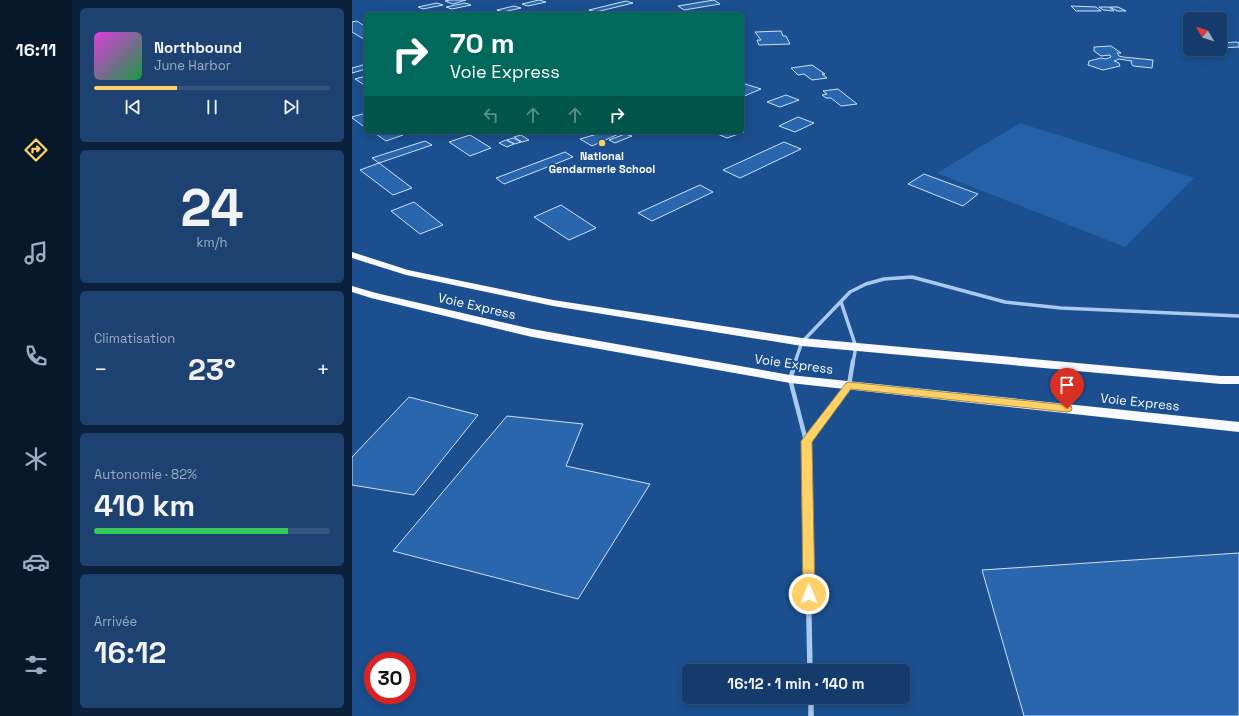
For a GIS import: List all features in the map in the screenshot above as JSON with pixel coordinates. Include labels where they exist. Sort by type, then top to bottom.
[{"type":"highway","points":[[352,255],[406,272],[553,303],[802,342],[1221,380],[1239,380]]},
{"type":"highway","name":"Voie Express","points":[[352,289],[374,296],[532,334],[790,379],[1239,427]]},
{"type":"street","points":[[810,664],[806,441],[790,379],[802,342],[850,292],[866,284],[884,279],[912,277],[1005,302],[1069,308],[1239,316]]},
{"type":"street","points":[[806,441],[849,385],[856,347],[841,302]]},
{"type":"street","points":[[811,704],[811,716]]},
{"type":"shaded area","points":[[1020,123],[1194,178],[1125,247],[937,173]]},
{"type":"building","points":[[466,0],[453,4],[445,1]]},
{"type":"building","points":[[539,0],[546,2],[528,6],[522,4]]},
{"type":"building","points":[[714,0],[720,4],[684,10],[678,6]]},
{"type":"building","points":[[626,1],[633,3],[596,12],[589,10]]},
{"type":"building","points":[[437,3],[443,5],[423,9],[418,7]]},
{"type":"building","points":[[465,3],[471,5],[452,9],[446,7]]},
{"type":"building","points":[[514,6],[521,8],[503,12],[497,10]]},
{"type":"building","points":[[1071,6],[1096,7],[1101,11],[1076,11]]},
{"type":"building","points":[[1099,7],[1109,7],[1114,11],[1103,10]]},
{"type":"building","points":[[1110,7],[1118,7],[1126,11],[1117,11]]},
{"type":"building","points":[[357,21],[364,26],[364,38],[352,32],[352,22]]},
{"type":"building","points":[[781,31],[783,36],[786,36],[790,44],[759,45],[757,40],[761,40],[755,32]]},
{"type":"building","points":[[1237,42],[1239,43],[1239,47],[1227,48],[1227,43]]},
{"type":"building","points":[[1111,46],[1121,53],[1117,53],[1119,56],[1153,60],[1152,68],[1133,66],[1131,63],[1132,61],[1119,59],[1114,61],[1119,63],[1120,66],[1103,70],[1088,65],[1089,61],[1111,57],[1110,55],[1101,56],[1094,51],[1094,47]]},
{"type":"building","points":[[364,65],[364,70],[352,73],[352,68]]},
{"type":"building","points":[[812,65],[825,74],[822,74],[827,78],[812,80],[804,74],[798,75],[791,68]]},
{"type":"building","points":[[364,77],[364,85],[355,79]]},
{"type":"building","points":[[744,84],[761,89],[744,96]]},
{"type":"building","points":[[838,89],[857,104],[841,106],[831,98],[826,98],[822,95],[827,94],[823,91]]},
{"type":"building","points":[[786,95],[799,100],[780,107],[767,102]]},
{"type":"building","points":[[364,114],[364,127],[352,118]]},
{"type":"building","points":[[798,117],[814,123],[795,132],[779,126]]},
{"type":"building","points":[[376,134],[403,135],[386,141]]},
{"type":"building","points":[[597,134],[619,134],[592,146],[580,139]]},
{"type":"building","points":[[625,134],[632,136],[615,143],[609,140]]},
{"type":"building","points":[[718,134],[738,134],[727,138]]},
{"type":"building","points":[[470,135],[491,148],[470,156],[449,142]]},
{"type":"building","points":[[521,135],[529,140],[522,142],[514,137]]},
{"type":"building","points":[[513,138],[521,142],[515,144],[507,140]]},
{"type":"building","points":[[506,140],[514,144],[507,147],[499,143]]},
{"type":"building","points":[[425,141],[432,145],[379,163],[372,158]]},
{"type":"building","points":[[784,142],[801,149],[740,178],[723,170]]},
{"type":"building","points":[[565,152],[573,157],[504,184],[496,178]]},
{"type":"building","points":[[379,163],[412,188],[393,195],[360,170]]},
{"type":"building","points":[[924,174],[978,194],[963,206],[908,184]]},
{"type":"building","points":[[700,185],[713,192],[652,221],[638,213]]},
{"type":"building","points":[[414,202],[443,225],[420,234],[391,211]]},
{"type":"building","points":[[561,205],[596,228],[569,240],[534,217]]},
{"type":"building","points":[[409,397],[478,415],[414,495],[352,485],[352,457]]},
{"type":"building","points":[[507,416],[583,424],[566,466],[650,484],[578,599],[393,551]]},
{"type":"building","points":[[1239,553],[1239,716],[1024,716],[982,570]]},
{"type":"place","name":"National Gendarmerie School","points":[[602,143]]},
{"type":"route","points":[[809,594],[806,441],[849,385],[1067,409]]}]
